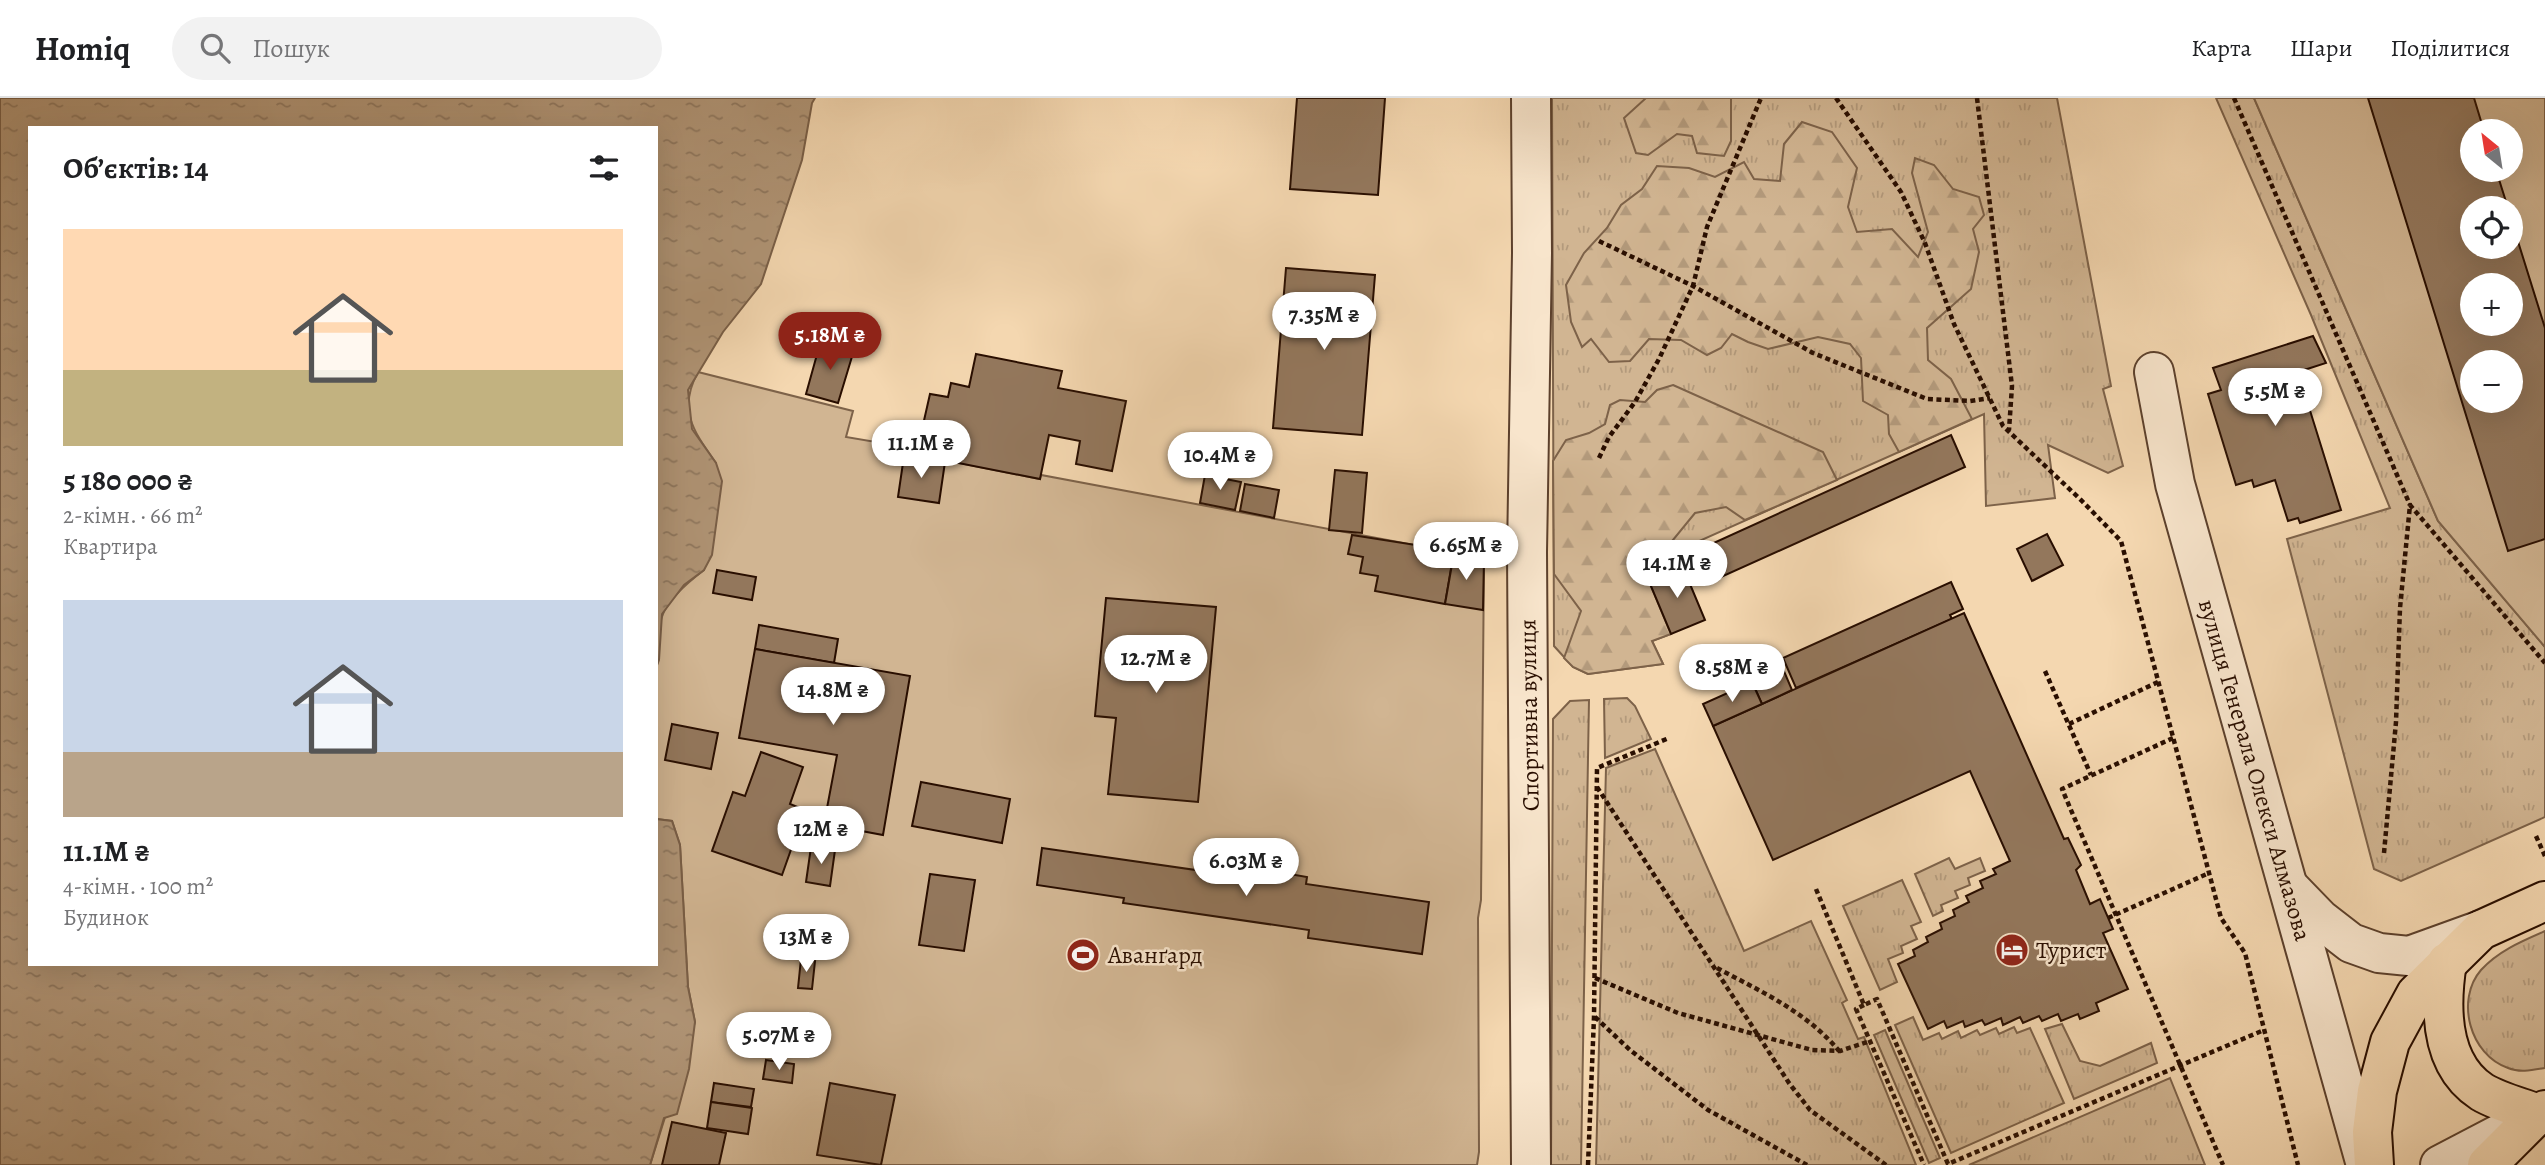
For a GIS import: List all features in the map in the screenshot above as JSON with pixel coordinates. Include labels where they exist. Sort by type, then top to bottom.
[{"type":"main road","points":[[2374,1165],[2372,1132],[2377,1091],[2390,1042],[2416,994],[2481,930],[2545,901]]},
{"type":"main road","points":[[2447,962],[2442,993],[2443,1020],[2454,1059],[2468,1079],[2482,1091],[2542,1112],[2487,1165]]},
{"type":"street","name":"Спортивна вулиця","points":[[1531,98],[1527,552],[1531,1165]]},
{"type":"street","name":"вулиця Генерала Олекси Алмазова","points":[[2154,372],[2175,484],[2366,1165]]},
{"type":"street","points":[[2287,884],[2320,919],[2351,943],[2378,953],[2409,956],[2481,930]]},
{"type":"street","points":[[2440,1165],[2542,1112]]},
{"type":"path","points":[[1599,458],[1609,437],[1635,402],[1659,359],[1693,286],[1707,227],[1761,98]]},
{"type":"path","points":[[1836,98],[1901,192],[1925,243],[1954,324],[2003,426],[2121,541],[2221,918],[2245,953],[2298,1165]]},
{"type":"path","points":[[1977,98],[2012,386],[2009,430]]},
{"type":"path","points":[[2234,98],[2410,505],[2545,663]]},
{"type":"path","points":[[1599,241],[1693,286],[1813,353],[1927,399],[1970,401],[1990,398]]},
{"type":"path","points":[[2384,853],[2396,722],[2400,607],[2410,505]]},
{"type":"path","points":[[2045,671],[2091,775]]},
{"type":"path","points":[[2069,724],[2158,682]]},
{"type":"path","points":[[1588,1165],[1595,978],[1597,768],[1669,738]]},
{"type":"path","points":[[2173,738],[2062,789],[2223,1165]]},
{"type":"path","points":[[1597,787],[1789,1083],[1810,1110],[1886,1165]]},
{"type":"path","points":[[2536,836],[2545,856]]},
{"type":"path","points":[[2108,918],[2209,873]]},
{"type":"path","points":[[1816,889],[1864,1005]]},
{"type":"path","points":[[1716,968],[1778,1000],[1827,1036],[1840,1051]]},
{"type":"path","points":[[1595,978],[1678,1013],[1812,1050],[1840,1051],[1870,1041]]},
{"type":"path","points":[[1924,1165],[1856,1009],[1877,999],[1948,1165],[2264,1030]]},
{"type":"path","points":[[1594,1017],[1708,1110],[1807,1165]]},
{"type":"green space","points":[[1552,98],[2057,98],[2111,386],[2103,389],[2123,466],[2108,473],[2048,445],[2055,498],[1986,506],[1984,414],[1679,550],[1682,565],[1648,580],[1671,634],[1652,641],[1663,664],[1588,674],[1573,667],[1554,646]]},
{"type":"green space","points":[[1646,98],[1731,98],[1731,141],[1724,156],[1697,153],[1692,136],[1677,134],[1648,155],[1636,153],[1624,118]]},
{"type":"green space","points":[[2216,98],[2254,98],[2438,521],[2545,647],[2545,817],[2401,881],[2374,869],[2287,539],[2390,508],[2311,315]]},
{"type":"green space","points":[[2254,98],[2545,98],[2545,647],[2438,521]]},
{"type":"green space","points":[[1802,122],[1832,132],[1857,168],[1848,207],[1857,232],[1892,229],[1918,257],[1928,232],[1912,173],[1915,158],[1934,165],[1953,189],[1979,197],[1984,215],[1973,229],[1979,252],[1971,289],[1927,328],[1928,360],[1951,379],[1972,419],[1899,452],[1889,434],[1888,415],[1863,401],[1861,358],[1850,344],[1818,337],[1768,349],[1732,334],[1721,348],[1707,355],[1681,340],[1649,339],[1630,361],[1609,362],[1591,339],[1582,347],[1571,322],[1566,285],[1584,253],[1607,228],[1621,205],[1642,189],[1657,166],[1689,168],[1715,177],[1744,162],[1754,179],[1780,181],[1784,144]]},
{"type":"green space","points":[[698,372],[853,411],[846,437],[935,452],[934,458],[1040,479],[1041,475],[1484,558],[1477,1165],[650,1165],[695,1022],[688,987],[680,845],[672,821],[658,819],[660,626],[670,602],[704,570],[716,463],[691,420],[689,398]]},
{"type":"green space","points":[[1673,385],[1823,452],[1837,480],[1745,520],[1726,507],[1695,513],[1659,557],[1648,579],[1671,634],[1652,641],[1663,664],[1588,674],[1573,667],[1564,658],[1581,611],[1554,574],[1553,461],[1566,440],[1589,433],[1605,424],[1610,405],[1620,400],[1645,402],[1657,390]]},
{"type":"green space","points":[[1627,698],[1635,706],[1651,739],[1605,758],[1604,699]]},
{"type":"green space","points":[[1589,700],[1581,1165],[1551,1165],[1553,719],[1570,701]]},
{"type":"green space","points":[[1655,749],[1744,951],[1811,921],[1847,1000],[1842,1003],[1858,1039],[1864,1037],[1916,1165],[1596,1165],[1606,768]]},
{"type":"green space","points":[[1949,858],[1955,869],[1980,858],[1985,871],[1968,878],[1970,885],[1955,891],[1958,898],[1941,905],[1943,911],[1933,916],[1915,874]]},
{"type":"green space","points":[[1902,880],[1921,922],[1911,926],[1917,939],[1901,946],[1903,953],[1888,959],[1897,982],[1880,990],[1843,906]]},
{"type":"green space","points":[[2545,931],[2545,1068],[2513,1070],[2495,1061],[2476,1039],[2470,1025],[2469,996],[2473,982],[2481,970],[2495,957]]},
{"type":"green space","points":[[1913,1017],[1923,1040],[1939,1033],[1942,1039],[1958,1031],[1961,1038],[1977,1030],[1980,1035],[1996,1028],[1999,1034],[2014,1027],[2017,1033],[2030,1028],[2064,1103],[1951,1153],[1895,1025]]},
{"type":"green space","points":[[2062,1024],[2080,1061],[2100,1066],[2151,1043],[2157,1063],[2074,1099],[2045,1029]]},
{"type":"green space","points":[[1885,1030],[1940,1158],[1929,1163],[1874,1035]]},
{"type":"green space","points":[[2170,1078],[2205,1165],[1969,1165]]},
{"type":"water","points":[[0,98],[815,98],[802,160],[761,284],[723,332],[688,390],[692,429],[716,463],[722,481],[712,555],[704,570],[684,585],[662,614],[658,663],[658,126],[28,126],[28,966],[658,966],[658,819],[672,821],[680,845],[688,987],[695,1022],[689,1069],[677,1114],[664,1118],[650,1165],[0,1165]]},
{"type":"building","points":[[1297,98],[1385,98],[1378,195],[1290,189]]},
{"type":"building","points":[[2368,98],[2474,98],[2480,119],[2460,119],[2460,182],[2500,182],[2504,196],[2460,196],[2460,259],[2523,257],[2545,328],[2545,539],[2508,551],[2465,413],[2523,413],[2523,350],[2460,350],[2460,396]]},
{"type":"building","points":[[1286,268],[1375,275],[1362,435],[1273,428]]},
{"type":"building","points":[[2313,336],[2326,363],[2298,372],[2341,510],[2300,523],[2298,518],[2288,521],[2275,480],[2254,487],[2252,480],[2236,485],[2208,394],[2221,390],[2213,368]]},
{"type":"building","points":[[821,340],[854,350],[838,403],[806,394]]},
{"type":"building","points":[[976,354],[1062,371],[1058,388],[1126,401],[1112,471],[1076,464],[1080,441],[1049,435],[1040,479],[933,458],[935,452],[918,447],[930,394],[948,397],[951,383],[969,387]]},
{"type":"building","points":[[1951,435],[1965,467],[1710,582],[1696,551]]},
{"type":"building","points":[[904,456],[945,462],[939,503],[898,497]]},
{"type":"building","points":[[1335,470],[1367,473],[1362,533],[1329,530]]},
{"type":"building","points":[[1205,475],[1241,482],[1235,510],[1200,503]]},
{"type":"building","points":[[1245,484],[1279,490],[1274,518],[1240,511]]},
{"type":"building","points":[[2047,534],[2063,565],[2032,581],[2017,549]]},
{"type":"building","points":[[1352,535],[1454,551],[1445,604],[1375,591],[1378,576],[1360,573],[1363,557],[1348,554]]},
{"type":"building","points":[[1454,553],[1484,558],[1483,610],[1445,604]]},
{"type":"building","points":[[1682,565],[1705,620],[1671,634],[1648,579]]},
{"type":"building","points":[[717,570],[756,577],[752,600],[713,593]]},
{"type":"building","points":[[1951,582],[1963,609],[1950,615],[1952,619],[1796,688],[1783,658]]},
{"type":"building","points":[[1106,598],[1216,607],[1198,802],[1108,794],[1116,718],[1095,716]]},
{"type":"building","points":[[1964,613],[2064,839],[2068,838],[2081,865],[2076,870],[2090,904],[2100,899],[2113,929],[2103,933],[2128,989],[2096,1003],[2099,1011],[2080,1019],[2078,1014],[2061,1021],[2058,1014],[2042,1021],[2039,1016],[2023,1023],[2020,1017],[2003,1025],[2001,1018],[1985,1025],[1982,1020],[1965,1027],[1963,1021],[1947,1028],[1944,1021],[1928,1029],[1898,964],[1915,956],[1913,950],[1928,942],[1926,937],[1942,929],[1940,923],[1955,916],[1953,910],[1969,902],[1966,896],[1983,888],[1980,881],[1996,874],[1993,869],[2010,861],[1970,771],[1773,860],[1713,726]]},
{"type":"building","points":[[759,625],[838,639],[834,663],[755,649]]},
{"type":"building","points":[[755,649],[910,676],[883,835],[824,824],[837,755],[739,738]]},
{"type":"building","points":[[1777,655],[1792,690],[1762,704],[1752,682],[1764,677],[1758,663]]},
{"type":"building","points":[[1752,682],[1762,704],[1713,726],[1703,704]]},
{"type":"building","points":[[672,724],[718,733],[711,769],[665,760]]},
{"type":"building","points":[[761,752],[803,767],[790,804],[805,810],[782,875],[712,851],[733,792],[745,796]]},
{"type":"building","points":[[921,782],[1010,799],[1002,843],[912,826]]},
{"type":"building","points":[[811,847],[835,850],[830,886],[806,882]]},
{"type":"building","points":[[1042,848],[1217,873],[1218,865],[1258,871],[1259,866],[1279,868],[1278,872],[1307,877],[1306,884],[1429,902],[1422,954],[1308,938],[1309,930],[1123,903],[1124,898],[1037,885]]},
{"type":"building","points":[[930,874],[975,880],[964,951],[919,945]]},
{"type":"building","points":[[801,959],[815,961],[812,989],[798,988]]},
{"type":"building","points":[[771,1029],[802,1034],[798,1052],[768,1048]]},
{"type":"building","points":[[766,1060],[794,1064],[792,1083],[763,1079]]},
{"type":"building","points":[[714,1083],[754,1089],[751,1107],[711,1102]]},
{"type":"building","points":[[830,1083],[895,1095],[881,1165],[817,1155]]},
{"type":"building","points":[[711,1102],[752,1108],[748,1134],[707,1128]]},
{"type":"building","points":[[672,1122],[726,1133],[719,1165],[662,1165]]},
{"type":"place","name":"Турист","points":[[2012,950]]},
{"type":"place","name":"Аванґард","points":[[1083,955]]}]
